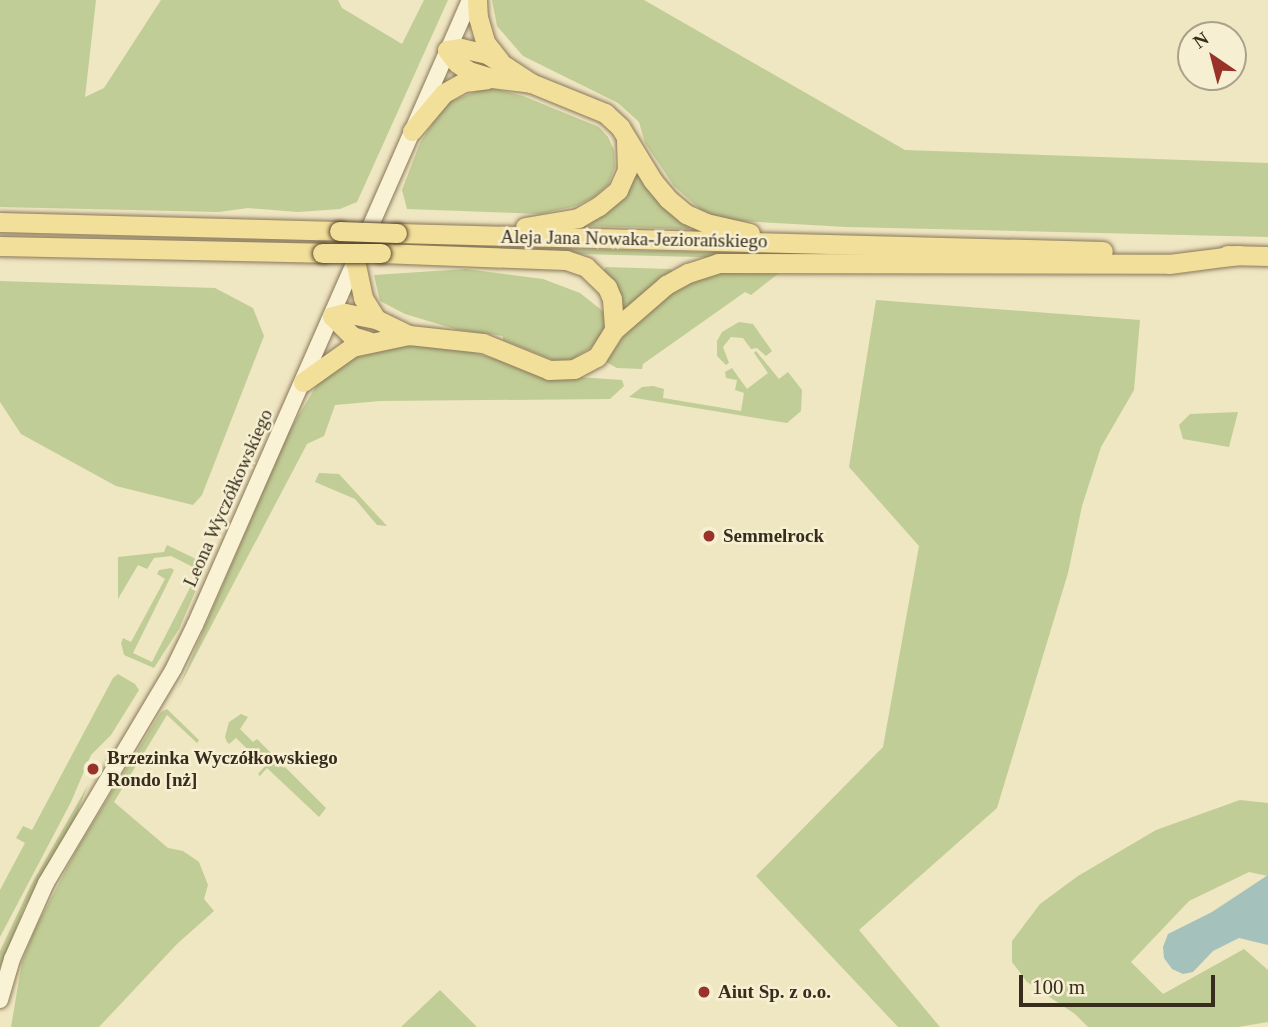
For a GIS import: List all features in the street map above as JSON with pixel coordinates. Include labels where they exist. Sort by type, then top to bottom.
[{"type":"main road","points":[[477,0],[478,17],[496,70]]},
{"type":"main road","points":[[447,50],[457,63],[496,70],[606,113],[620,127],[653,181],[686,214],[706,223],[802,243]]},
{"type":"main road","points":[[412,131],[444,93],[496,70]]},
{"type":"main road","points":[[462,234],[546,225],[578,218],[599,206],[618,190],[627,170],[626,138]]},
{"type":"main road","name":"Aleja Jana Nowaka-Jeziorańskiego","points":[[0,222],[1268,256]]},
{"type":"main road","points":[[0,246],[566,260],[586,267],[607,287],[612,299],[614,330]]},
{"type":"main road","points":[[303,382],[340,352],[368,341],[409,335],[492,345],[538,366],[560,371],[574,369],[597,357],[614,330],[666,285],[688,273],[718,264],[1169,264],[1239,255]]},
{"type":"main road","points":[[355,260],[363,298],[376,319]]},
{"type":"main road","points":[[332,316],[345,313],[376,319],[409,335]]},
{"type":"main road","points":[[332,316],[352,336],[368,341]]},
{"type":"street","name":"Leona Wyczółkowskiego","points":[[0,1000],[12,958],[46,883],[184,649],[470,0]]},
{"type":"green space","points":[[0,0],[96,0],[85,97],[104,88],[161,0],[338,0],[342,8],[402,44],[424,0],[448,0],[357,202],[340,209],[298,212],[248,208],[219,212],[0,207]]},
{"type":"green space","points":[[492,0],[644,0],[905,150],[1268,163],[1268,237],[846,227],[723,220],[701,210],[674,186],[645,143],[639,122],[618,103],[523,56],[497,26]]},
{"type":"green space","points":[[487,87],[523,96],[599,127],[614,150],[615,167],[608,185],[594,197],[576,206],[540,214],[407,209],[402,190],[420,143],[433,123],[447,103]]},
{"type":"green space","points":[[634,167],[690,224],[689,229],[588,226]]},
{"type":"green space","points":[[393,244],[869,256],[771,259],[390,249]]},
{"type":"green space","points":[[606,267],[673,271],[622,312],[603,271]]},
{"type":"green space","points":[[466,269],[543,279],[580,293],[609,316],[604,330],[593,346],[573,359],[555,361],[503,340],[503,336],[458,330],[405,314],[380,301],[374,275]]},
{"type":"green space","points":[[717,269],[779,273],[751,295],[745,292],[643,364],[642,369],[617,368],[606,362],[627,331],[662,295]]},
{"type":"green space","points":[[0,281],[215,288],[253,308],[264,336],[202,495],[193,505],[116,486],[21,434],[0,402]]},
{"type":"green space","points":[[876,300],[1140,320],[1134,390],[1101,447],[1082,506],[1068,573],[997,808],[859,930],[940,1027],[898,1027],[756,876],[883,747],[919,546],[849,467]]},
{"type":"green space","points":[[739,322],[753,324],[772,351],[766,356],[757,348],[751,349],[743,338],[731,337],[723,347],[729,363],[726,365],[717,356],[717,341],[722,332]]},
{"type":"green space","points":[[417,344],[465,350],[519,366],[533,374],[622,380],[624,386],[610,399],[380,401],[335,405],[324,436],[307,444],[178,689],[288,433],[318,383],[329,369],[375,345]]},
{"type":"green space","points":[[756,351],[779,379],[788,372],[802,390],[801,411],[787,423],[629,397],[642,387],[653,386],[664,389],[663,398],[741,411],[744,393],[735,390],[737,380],[726,378],[725,372],[732,368],[747,389],[768,373],[754,353]]},
{"type":"green space","points":[[1238,412],[1229,447],[1183,439],[1179,425],[1190,414]]},
{"type":"green space","points":[[319,473],[339,474],[387,526],[377,525],[355,499],[315,482]]},
{"type":"green space","points":[[167,545],[198,560],[205,569],[179,629],[154,668],[124,655],[121,643],[123,638],[131,642],[165,579],[157,574],[159,570],[174,570],[133,653],[152,662],[199,570],[171,556],[154,558],[147,569],[138,565],[118,599],[118,557],[164,552]]},
{"type":"green space","points":[[118,674],[135,684],[139,690],[111,735],[91,755],[71,802],[0,937],[0,890],[25,843],[16,838],[23,826],[32,830],[113,678]]},
{"type":"green space","points":[[167,709],[199,740],[197,743],[167,715],[114,802],[168,848],[183,851],[199,862],[208,885],[204,899],[214,911],[177,944],[99,1027],[11,1027],[22,962],[35,929],[77,849],[161,712]]},
{"type":"green space","points":[[241,714],[248,717],[240,729],[253,742],[257,739],[326,808],[319,817],[267,768],[260,776],[258,774],[265,766],[236,738],[229,744],[227,742],[225,737],[229,722]]},
{"type":"green space","points":[[88,785],[75,818],[24,908],[0,968],[0,951],[31,885]]},
{"type":"green space","points":[[1240,800],[1268,803],[1268,876],[1249,872],[1189,901],[1131,962],[1163,994],[1244,949],[1268,970],[1268,1022],[1238,1027],[1088,1027],[1075,1014],[1027,982],[1012,962],[1012,941],[1040,904],[1078,876],[1156,830]]},
{"type":"green space","points":[[440,990],[477,1027],[401,1027]]},
{"type":"water","points":[[1268,875],[1268,945],[1239,938],[1213,951],[1193,972],[1183,974],[1172,969],[1164,958],[1163,947],[1168,934],[1212,912]]},
{"type":"place","name":"Semmelrock","points":[[709,536]]},
{"type":"place","name":"Brzezinka Wyczółkowskiego Rondo [nż]","points":[[93,769]]},
{"type":"place","name":"Aiut Sp. z o.o.","points":[[704,992]]}]
